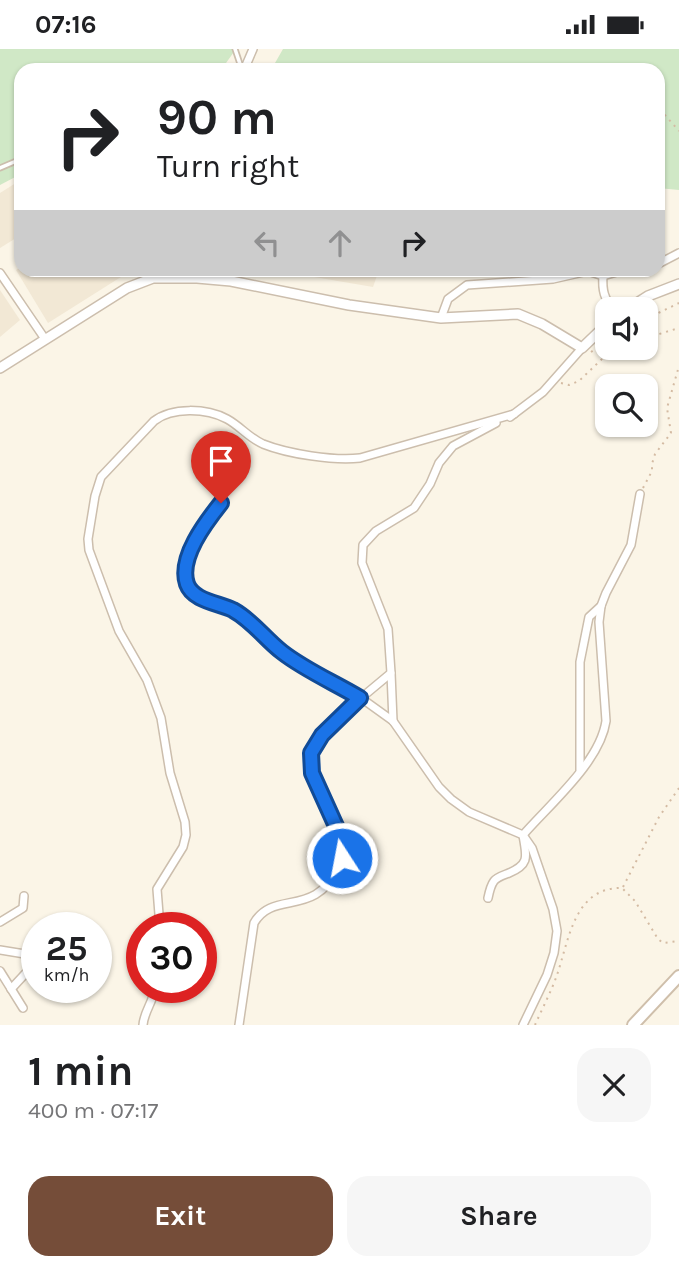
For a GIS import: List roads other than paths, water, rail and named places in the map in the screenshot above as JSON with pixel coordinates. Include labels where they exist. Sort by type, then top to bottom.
[{"type":"main road","points":[[634,1025],[679,977]]},
{"type":"street","points":[[0,273],[45,339]]},
{"type":"street","points":[[0,367],[146,277]]},
{"type":"street","points":[[194,277],[231,281],[349,305],[441,318],[518,314],[542,324],[582,348]]},
{"type":"street","points":[[441,318],[448,299],[467,285],[562,277]]},
{"type":"street","points":[[603,277],[602,289],[605,297]]},
{"type":"street","points":[[646,297],[679,284]]},
{"type":"street","points":[[393,721],[388,629],[362,563],[363,545],[376,531],[414,507],[430,484],[439,463],[453,446],[514,414],[543,392],[595,336]]},
{"type":"street","points":[[159,912],[157,889],[183,848],[185,822],[170,773],[161,718],[147,680],[119,631],[89,550],[95,496],[101,477],[153,421],[162,414],[179,410],[225,418],[253,439],[275,449],[342,460],[360,458],[514,414]]},
{"type":"street","points":[[488,898],[492,883],[520,869],[526,857],[523,835],[580,771],[604,735],[606,721],[599,622],[601,606],[631,545],[640,494]]},
{"type":"street","points":[[221,503],[205,524],[187,565],[187,583],[190,590],[232,609],[256,625],[282,652],[360,698],[393,721],[439,787],[451,799],[469,812],[523,835],[533,848],[553,909],[556,931],[554,953],[547,975],[523,1025]]},
{"type":"street","points":[[580,771],[581,653],[589,617],[601,606]]},
{"type":"street","points":[[239,1025],[254,923],[259,914],[266,908],[312,898],[321,891],[342,858],[340,835],[312,773],[311,753],[322,735],[360,698],[391,673]]},
{"type":"street","points":[[0,922],[23,908],[24,897]]},
{"type":"street","points":[[0,950],[21,955]]},
{"type":"street","points":[[0,971],[23,1008]]},
{"type":"street","points":[[11,989],[21,977]]},
{"type":"street","points":[[143,1025],[145,1011],[150,1003]]}]
